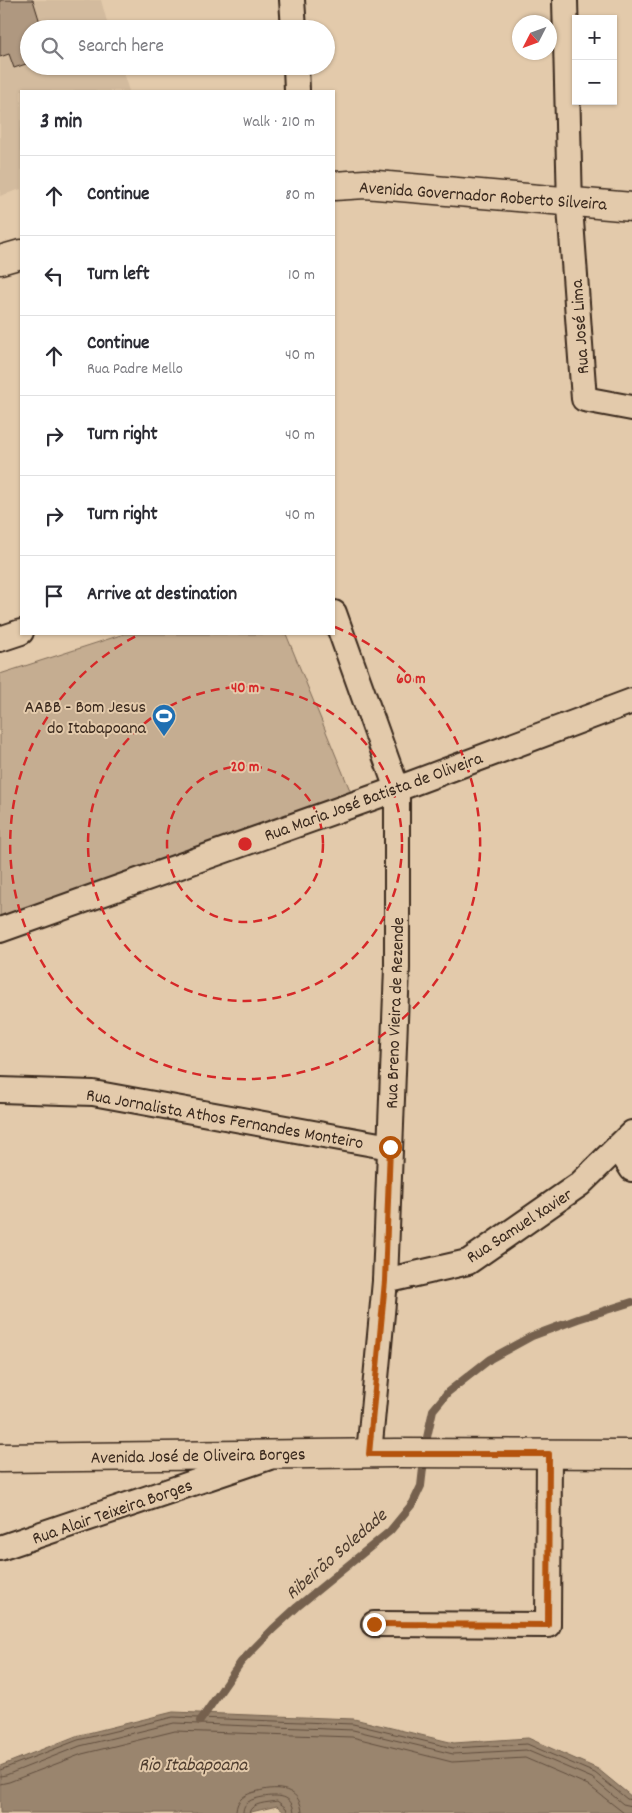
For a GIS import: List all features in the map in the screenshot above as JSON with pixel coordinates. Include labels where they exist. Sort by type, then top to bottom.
[{"type":"main road","name":"Avenida Governador Roberto Silveira","points":[[335,186],[365,184],[570,204],[632,207]]},
{"type":"main road","points":[[0,260],[20,254]]},
{"type":"main road","name":"Avenida José de Oliveira Borges","points":[[0,1458],[396,1453],[632,1454]]},
{"type":"street","points":[[292,0],[293,20]]},
{"type":"street","points":[[565,0],[570,204]]},
{"type":"street","points":[[296,75],[297,90]]},
{"type":"street","name":"Rua José Lima","points":[[570,204],[584,399],[632,408]]},
{"type":"street","name":"Rua Breno Vieira de Rezende","points":[[335,616],[397,789],[397,968],[385,1281],[369,1454]]},
{"type":"street","points":[[0,639],[20,632]]},
{"type":"street","name":"Rua Maria José Batista de Oliveira","points":[[0,930],[397,789],[632,701]]},
{"type":"street","name":"Rua Jornalista Athos Fernandes Monteiro","points":[[0,1090],[93,1093],[390,1147]]},
{"type":"street","points":[[625,1140],[632,1169]]},
{"type":"street","name":"Rua Samuel Xavier","points":[[385,1281],[468,1262],[580,1184],[625,1140]]},
{"type":"street","name":"Rua Alair Teixeira Borges","points":[[0,1548],[280,1454]]},
{"type":"street","points":[[374,1624],[548,1625],[549,1454]]},
{"type":"shaded area","points":[[0,0],[101,0],[107,20],[20,20],[20,75],[124,75],[129,90],[20,90],[20,189],[0,196]]},
{"type":"shaded area","name":"AABB - Bom Jesus do Itabapoana","points":[[121,635],[286,635],[354,800],[0,922],[0,674]]},
{"type":"water","name":"Rio Itabapoana","points":[[173,1712],[354,1719],[454,1743],[528,1738],[598,1769],[632,1797],[632,1813],[285,1813],[277,1806],[247,1813],[0,1813],[0,1766],[76,1736]]},
{"type":"building","points":[[0,0],[33,0],[39,20],[20,20],[20,66],[14,68],[9,54],[0,57]]},
{"type":"waterway","name":"Ribeirão Soledade","points":[[200,1721],[241,1662],[273,1629],[390,1531],[413,1503],[421,1486],[426,1442],[433,1410],[448,1392],[490,1359],[532,1336],[632,1302]]},
{"type":"place","name":"AABB - Bom Jesus do Itabapoana","points":[[164,737]]},
{"type":"route","points":[[374,1624],[548,1625],[549,1454],[369,1454],[385,1281],[390,1147]]}]
